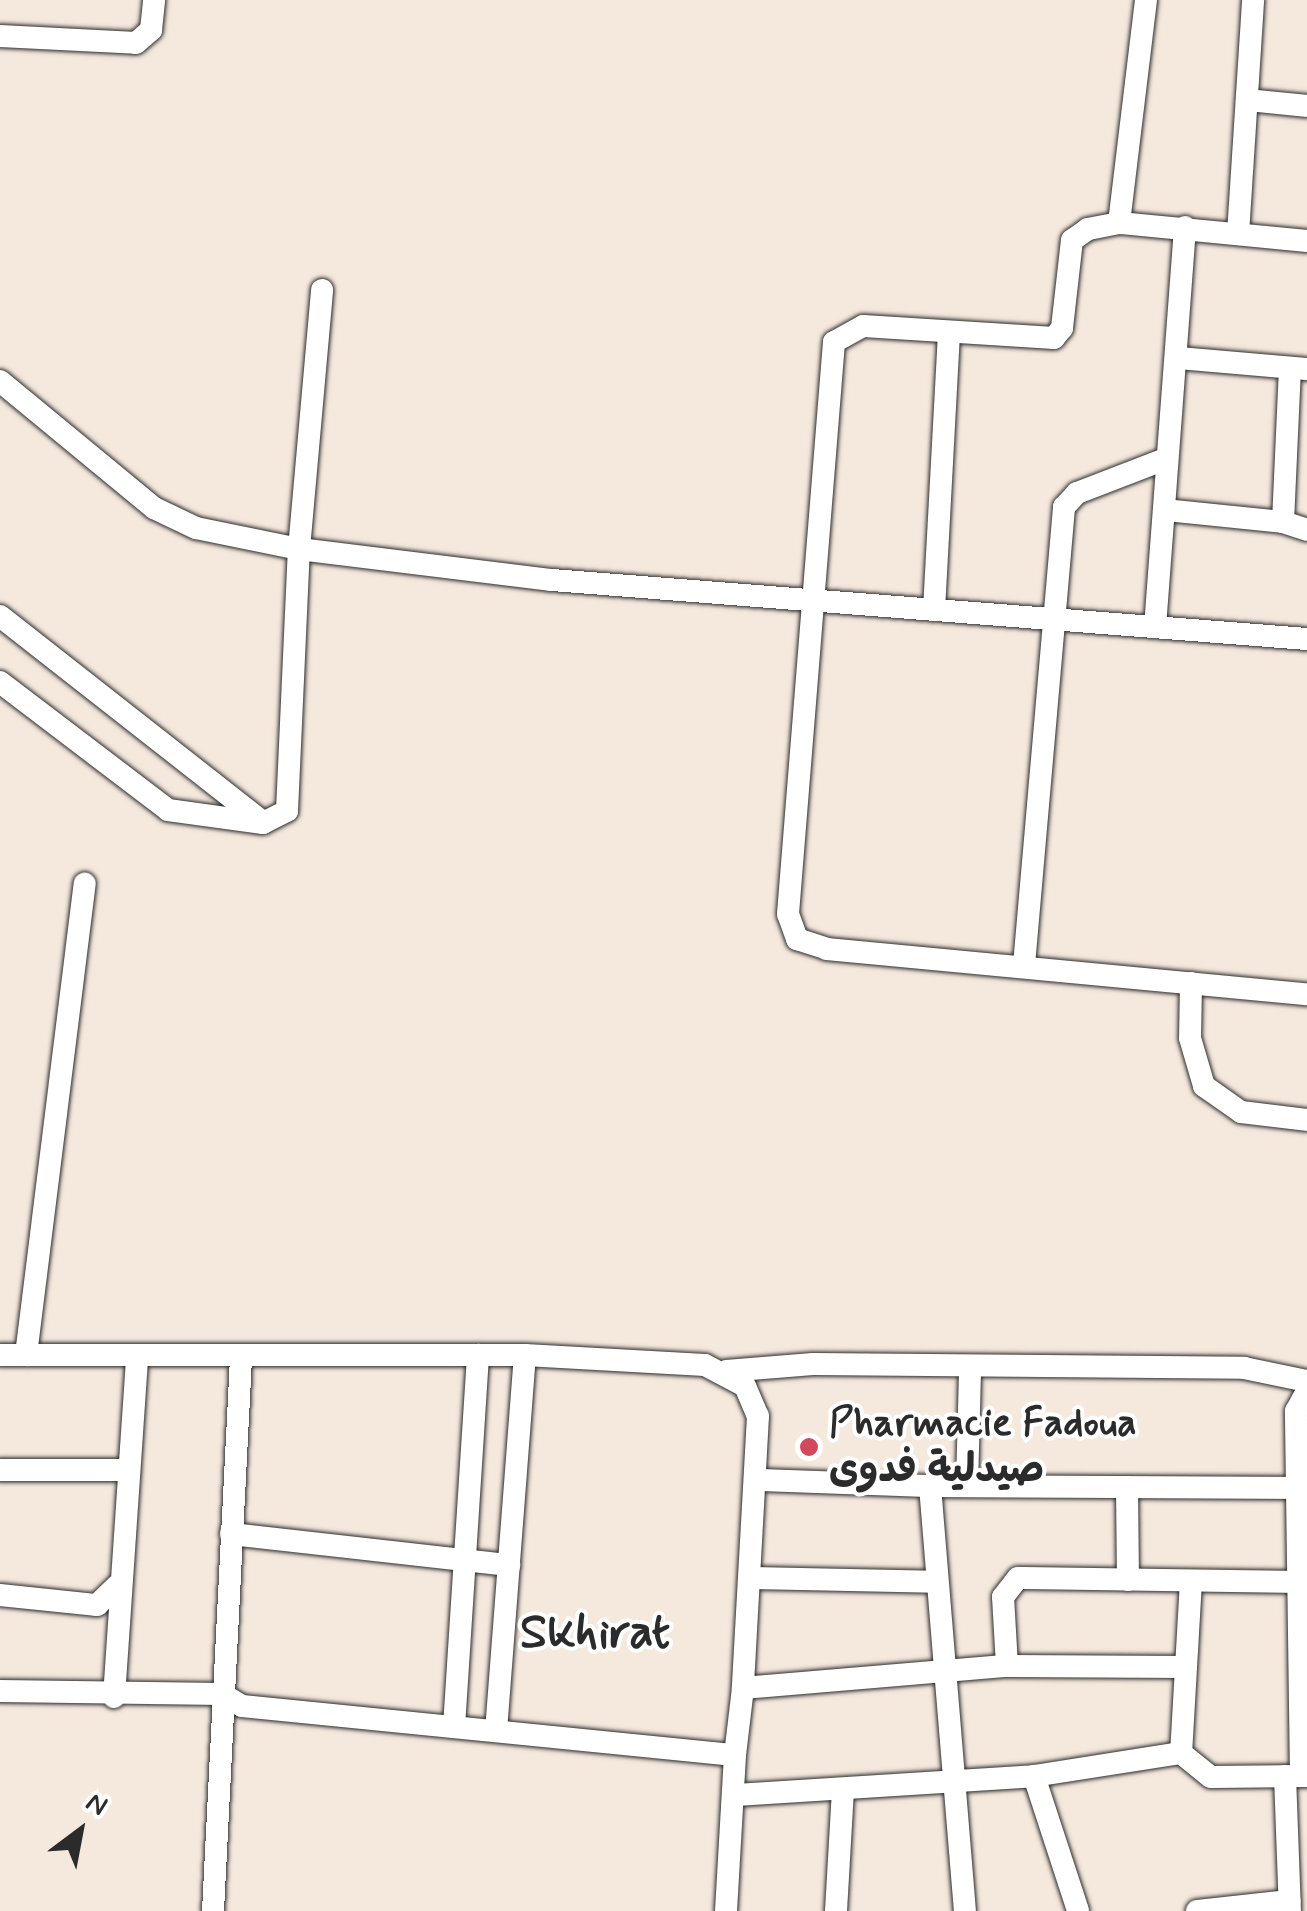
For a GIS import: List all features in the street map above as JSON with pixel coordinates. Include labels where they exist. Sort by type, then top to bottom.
[{"type":"street","points":[[0,36],[136,43],[151,30],[154,0]]},
{"type":"street","points":[[1119,223],[1146,0]]},
{"type":"street","points":[[1238,234],[1253,0]]},
{"type":"street","points":[[1247,100],[1307,106]]},
{"type":"street","points":[[1307,241],[1119,223],[1072,240],[1062,328],[1054,338],[949,335],[862,326],[834,342],[790,931],[827,950],[1024,965],[1307,994]]},
{"type":"street","points":[[1155,627],[1185,227]]},
{"type":"street","points":[[0,682],[160,805],[264,823],[287,812],[291,798],[299,549],[322,290]]},
{"type":"street","points":[[934,610],[949,335]]},
{"type":"street","points":[[1178,358],[1298,369],[1283,522]]},
{"type":"street","points":[[0,381],[154,508],[196,528],[299,549],[812,601],[1052,616],[1307,640]]},
{"type":"street","points":[[1024,965],[1052,616],[1070,499],[1165,459]]},
{"type":"street","points":[[1164,510],[1283,522],[1307,530]]},
{"type":"street","points":[[0,616],[264,823]]},
{"type":"street","points":[[26,1356],[86,884]]},
{"type":"street","points":[[1191,982],[1190,1038],[1204,1086],[1242,1112],[1307,1120]]},
{"type":"street","points":[[454,1727],[478,1354]]},
{"type":"street","points":[[0,1355],[137,1360],[525,1355],[726,1371],[813,1364],[1244,1368],[1307,1381]]},
{"type":"street","points":[[496,1731],[525,1355]]},
{"type":"street","points":[[213,1911],[241,1359]]},
{"type":"street","points":[[114,1697],[118,1584],[137,1360]]},
{"type":"street","points":[[967,1486],[970,1368]]},
{"type":"street","points":[[726,1371],[756,1400],[758,1480],[726,1911]]},
{"type":"street","points":[[1197,1911],[1289,1906],[1298,1776],[1303,1581],[1296,1411],[1307,1390]]},
{"type":"street","points":[[0,1470],[126,1470]]},
{"type":"street","points":[[758,1480],[930,1486],[1298,1488]]},
{"type":"street","points":[[930,1486],[940,1675],[964,1911]]},
{"type":"street","points":[[1127,1486],[1128,1580]]},
{"type":"street","points":[[232,1534],[509,1564]]},
{"type":"street","points":[[751,1578],[935,1582]]},
{"type":"street","points":[[1180,1753],[1190,1580]]},
{"type":"street","points":[[1008,1666],[1003,1598],[1012,1582],[1303,1581]]},
{"type":"street","points":[[0,1595],[97,1605],[118,1584]]},
{"type":"street","points":[[743,1688],[940,1675],[1008,1666],[1186,1667]]},
{"type":"street","points":[[0,1691],[114,1697],[222,1694],[242,1706],[735,1755]]},
{"type":"street","points":[[735,1795],[1034,1776],[1180,1753],[1211,1778],[1298,1776]]},
{"type":"street","points":[[1034,1776],[1078,1911]]},
{"type":"street","points":[[836,1911],[843,1789]]},
{"type":"place","name":"Pharmacie Fadoua صيدلية فدوى","points":[[809,1447]]},
{"type":"district","name":"Skhirat","points":[[595,1634]]}]
